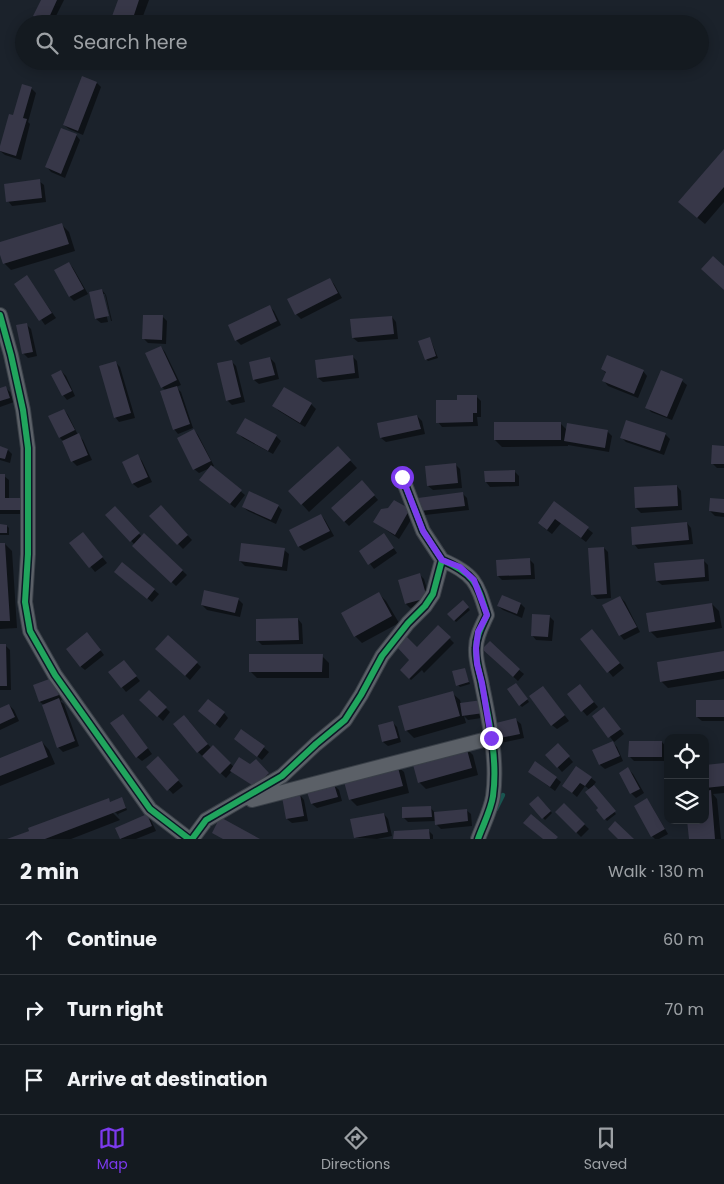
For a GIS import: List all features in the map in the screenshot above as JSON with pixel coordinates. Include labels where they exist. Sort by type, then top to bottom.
[{"type":"street","points":[[0,315],[21,400],[28,448],[28,554],[25,602],[30,631],[55,675],[150,809],[191,839],[206,820],[282,776],[344,720],[361,696],[382,656],[408,622],[425,606],[433,594],[442,560]]},
{"type":"street","points":[[402,477],[423,531],[442,560],[460,567],[474,580],[487,615],[478,632],[476,648],[477,664],[491,738],[494,770],[493,797],[478,839]]},
{"type":"street","points":[[234,804],[491,738]]},
{"type":"building","points":[[41,0],[57,0],[50,15],[34,15]]},
{"type":"building","points":[[118,0],[139,0],[134,15],[112,15]]},
{"type":"building","points":[[82,76],[97,82],[78,131],[63,125]]},
{"type":"building","points":[[22,84],[32,87],[23,118],[27,119],[16,156],[0,151],[0,146],[9,114],[13,115]]},
{"type":"building","points":[[61,128],[77,134],[61,174],[45,167]]},
{"type":"building","points":[[724,149],[724,187],[697,218],[678,202]]},
{"type":"building","points":[[40,179],[42,198],[6,202],[4,184]]},
{"type":"building","points":[[62,223],[69,244],[3,264],[0,255],[0,242]]},
{"type":"building","points":[[713,256],[724,266],[724,290],[701,269]]},
{"type":"building","points":[[69,262],[84,289],[69,297],[54,270]]},
{"type":"building","points":[[27,275],[52,313],[39,321],[14,284]]},
{"type":"building","points":[[330,278],[338,293],[295,315],[287,299]]},
{"type":"building","points":[[102,289],[109,316],[95,319],[89,292]]},
{"type":"building","points":[[270,305],[277,321],[235,341],[228,325]]},
{"type":"building","points":[[143,315],[163,315],[162,340],[142,339]]},
{"type":"building","points":[[392,316],[394,334],[352,338],[350,319]]},
{"type":"building","points":[[27,323],[33,352],[22,354],[16,325]]},
{"type":"building","points":[[430,337],[436,356],[425,360],[418,341]]},
{"type":"building","points":[[161,346],[177,380],[161,388],[145,353]]},
{"type":"building","points":[[353,355],[355,373],[317,378],[315,360]]},
{"type":"building","points":[[607,355],[644,370],[634,394],[602,381],[606,372],[601,369]]},
{"type":"building","points":[[270,357],[275,375],[253,380],[249,362]]},
{"type":"building","points":[[232,360],[241,397],[226,401],[217,363]]},
{"type":"building","points":[[116,361],[131,413],[114,418],[99,366]]},
{"type":"building","points":[[61,370],[72,391],[62,396],[51,375]]},
{"type":"building","points":[[661,370],[683,379],[667,417],[645,408]]},
{"type":"building","points":[[6,386],[10,398],[0,401],[0,388]]},
{"type":"building","points":[[177,386],[190,424],[173,430],[160,391]]},
{"type":"building","points":[[284,387],[312,403],[300,423],[272,406]]},
{"type":"building","points":[[457,395],[477,395],[477,413],[473,413],[473,422],[436,423],[436,400],[457,400]]},
{"type":"building","points":[[64,409],[75,430],[59,438],[48,416]]},
{"type":"building","points":[[417,415],[421,429],[380,438],[377,423]]},
{"type":"building","points":[[245,418],[277,435],[268,451],[236,433]]},
{"type":"building","points":[[626,420],[666,433],[660,451],[620,438]]},
{"type":"building","points":[[494,422],[561,422],[561,440],[494,440]]},
{"type":"building","points":[[567,423],[608,430],[605,448],[564,441]]},
{"type":"building","points":[[194,429],[211,461],[193,470],[177,438]]},
{"type":"building","points":[[79,433],[88,455],[71,462],[62,441]]},
{"type":"building","points":[[712,445],[724,446],[724,464],[711,464]]},
{"type":"building","points":[[0,446],[8,449],[5,459],[0,458]]},
{"type":"building","points":[[338,446],[351,460],[301,505],[288,491]]},
{"type":"building","points":[[138,454],[148,477],[132,484],[122,462]]},
{"type":"building","points":[[456,463],[458,483],[427,486],[425,466]]},
{"type":"building","points":[[211,465],[242,490],[230,504],[199,480]]},
{"type":"building","points":[[515,470],[515,482],[485,482],[484,471]]},
{"type":"building","points":[[0,474],[5,474],[5,498],[21,498],[21,510],[0,510]]},
{"type":"building","points":[[362,480],[375,495],[344,522],[331,508]]},
{"type":"building","points":[[677,485],[678,506],[635,508],[634,487]]},
{"type":"building","points":[[249,491],[279,505],[271,520],[242,507]]},
{"type":"building","points":[[463,492],[465,506],[420,511],[418,498]]},
{"type":"building","points":[[710,498],[724,499],[724,513],[709,511]]},
{"type":"building","points":[[394,500],[410,509],[395,535],[373,522],[381,509],[388,508]]},
{"type":"building","points":[[554,501],[589,527],[581,538],[555,519],[547,530],[538,523]]},
{"type":"building","points":[[161,505],[188,535],[177,545],[149,516]]},
{"type":"building","points":[[115,506],[140,533],[130,542],[105,515]]},
{"type":"building","points":[[321,514],[330,531],[298,547],[289,530]]},
{"type":"building","points":[[687,522],[689,540],[632,545],[631,527]]},
{"type":"building","points":[[0,524],[7,525],[7,533],[0,533]]},
{"type":"building","points":[[83,532],[103,557],[89,568],[69,543]]},
{"type":"building","points":[[144,533],[183,570],[171,583],[132,546]]},
{"type":"building","points":[[384,533],[394,548],[368,565],[359,551]]},
{"type":"building","points":[[0,543],[5,543],[10,621],[0,621]]},
{"type":"building","points":[[241,543],[285,548],[282,567],[239,561]]},
{"type":"building","points":[[604,547],[607,594],[591,595],[588,548]]},
{"type":"building","points":[[530,558],[531,575],[497,576],[496,560]]},
{"type":"building","points":[[704,559],[705,577],[656,581],[654,563]]},
{"type":"building","points":[[122,562],[155,589],[147,599],[114,572]]},
{"type":"building","points":[[420,573],[427,598],[405,604],[398,580]]},
{"type":"building","points":[[204,590],[239,598],[235,613],[201,605]]},
{"type":"building","points":[[379,592],[392,616],[354,637],[341,613]]},
{"type":"building","points":[[502,595],[521,603],[517,614],[497,606]]},
{"type":"building","points":[[620,596],[637,627],[619,636],[602,605]]},
{"type":"building","points":[[463,600],[469,607],[454,621],[447,614]]},
{"type":"building","points":[[712,603],[715,622],[649,632],[646,613]]},
{"type":"building","points":[[532,614],[550,615],[548,637],[531,636]]},
{"type":"building","points":[[298,618],[299,640],[256,641],[256,619]]},
{"type":"building","points":[[438,625],[451,637],[409,679],[400,670],[409,660],[396,646],[406,636],[417,647]]},
{"type":"building","points":[[592,629],[620,663],[607,673],[580,639]]},
{"type":"building","points":[[87,632],[101,650],[80,667],[66,649]]},
{"type":"building","points":[[168,635],[198,662],[185,676],[155,649]]},
{"type":"building","points":[[490,641],[520,669],[513,677],[482,649]]},
{"type":"building","points":[[0,644],[6,644],[7,686],[0,686]]},
{"type":"building","points":[[724,651],[724,671],[660,682],[657,662]]},
{"type":"building","points":[[249,654],[323,654],[322,672],[249,672]]},
{"type":"building","points":[[124,660],[137,676],[121,688],[108,672]]},
{"type":"building","points":[[465,668],[469,682],[456,686],[452,671]]},
{"type":"building","points":[[52,678],[59,695],[39,702],[33,685]]},
{"type":"building","points":[[516,683],[528,699],[519,706],[507,689]]},
{"type":"building","points":[[580,684],[594,702],[581,712],[567,694]]},
{"type":"building","points":[[543,686],[565,715],[551,726],[529,696]]},
{"type":"building","points":[[149,690],[167,707],[157,717],[139,700]]},
{"type":"building","points":[[453,691],[460,716],[405,731],[398,706]]},
{"type":"building","points":[[59,698],[75,741],[57,748],[42,705]]},
{"type":"building","points":[[208,699],[225,712],[215,725],[198,711]]},
{"type":"building","points":[[482,700],[484,713],[462,716],[460,703]]},
{"type":"building","points":[[696,700],[724,700],[724,717],[696,717]]},
{"type":"building","points":[[9,704],[15,717],[0,724],[0,708]]},
{"type":"building","points":[[604,707],[621,729],[608,738],[592,716]]},
{"type":"building","points":[[123,714],[148,748],[136,758],[110,723]]},
{"type":"building","points":[[184,715],[208,744],[197,753],[173,724]]},
{"type":"building","points":[[516,718],[520,734],[495,739],[492,724]]},
{"type":"building","points":[[393,721],[398,738],[382,742],[378,725]]},
{"type":"building","points":[[241,729],[265,746],[257,757],[234,739]]},
{"type":"building","points":[[42,741],[48,757],[0,776],[0,758]]},
{"type":"building","points":[[613,741],[620,756],[599,765],[592,750]]},
{"type":"building","points":[[629,741],[662,741],[662,757],[628,757]]},
{"type":"building","points":[[558,743],[570,756],[557,768],[545,755]]},
{"type":"building","points":[[213,745],[231,763],[220,774],[202,756]]},
{"type":"building","points":[[466,746],[472,768],[418,783],[412,761]]},
{"type":"building","points":[[158,756],[179,780],[167,791],[146,767]]},
{"type":"building","points":[[239,757],[250,764],[256,759],[269,773],[255,787],[230,771]]},
{"type":"building","points":[[535,761],[557,777],[550,787],[528,772]]},
{"type":"building","points":[[724,763],[724,786],[709,788],[709,765]]},
{"type":"building","points":[[397,764],[403,786],[349,800],[343,778]]},
{"type":"building","points":[[576,766],[592,777],[585,786],[580,783],[572,793],[562,786]]},
{"type":"building","points":[[628,767],[640,789],[630,794],[619,773]]},
{"type":"building","points":[[334,784],[338,797],[311,804],[307,792]]},
{"type":"building","points":[[594,785],[616,811],[604,820],[596,810],[598,808],[585,792]]},
{"type":"building","points":[[709,790],[711,790],[715,839],[689,839],[687,824],[709,824]]},
{"type":"building","points":[[300,794],[304,816],[286,819],[282,797]]},
{"type":"building","points":[[538,796],[551,811],[542,819],[529,804]]},
{"type":"building","points":[[122,797],[126,808],[45,839],[7,839],[29,831],[28,828],[109,798],[110,802]]},
{"type":"building","points":[[647,798],[665,829],[651,837],[634,806]]},
{"type":"building","points":[[564,803],[585,824],[576,833],[555,812]]},
{"type":"building","points":[[431,806],[432,817],[402,818],[402,807]]},
{"type":"building","points":[[467,809],[468,821],[435,825],[434,812]]},
{"type":"building","points":[[384,813],[388,832],[354,838],[350,819]]},
{"type":"building","points":[[147,814],[152,826],[120,839],[115,828]]},
{"type":"building","points":[[531,814],[558,837],[556,839],[543,839],[523,823]]},
{"type":"building","points":[[220,817],[260,839],[223,839],[212,833]]},
{"type":"building","points":[[615,821],[634,839],[618,839],[608,829]]},
{"type":"building","points":[[429,829],[430,839],[393,839],[394,831]]},
{"type":"waterway","points":[[496,809],[503,795]]},
{"type":"cycle path","points":[[0,315],[23,410],[28,448],[28,554],[25,602],[30,631],[55,675],[150,809],[189,839]]},
{"type":"cycle path","points":[[192,839],[206,820],[282,776],[345,720],[382,656],[433,594],[442,560],[423,531],[402,477]]},
{"type":"cycle path","points":[[442,560],[462,570],[473,581],[487,615],[478,635],[476,653],[492,740],[494,782],[491,807],[478,839]]},
{"type":"route","points":[[402,477],[423,531],[442,560],[460,567],[474,580],[487,615],[478,632],[476,648],[477,664],[491,738]]}]
